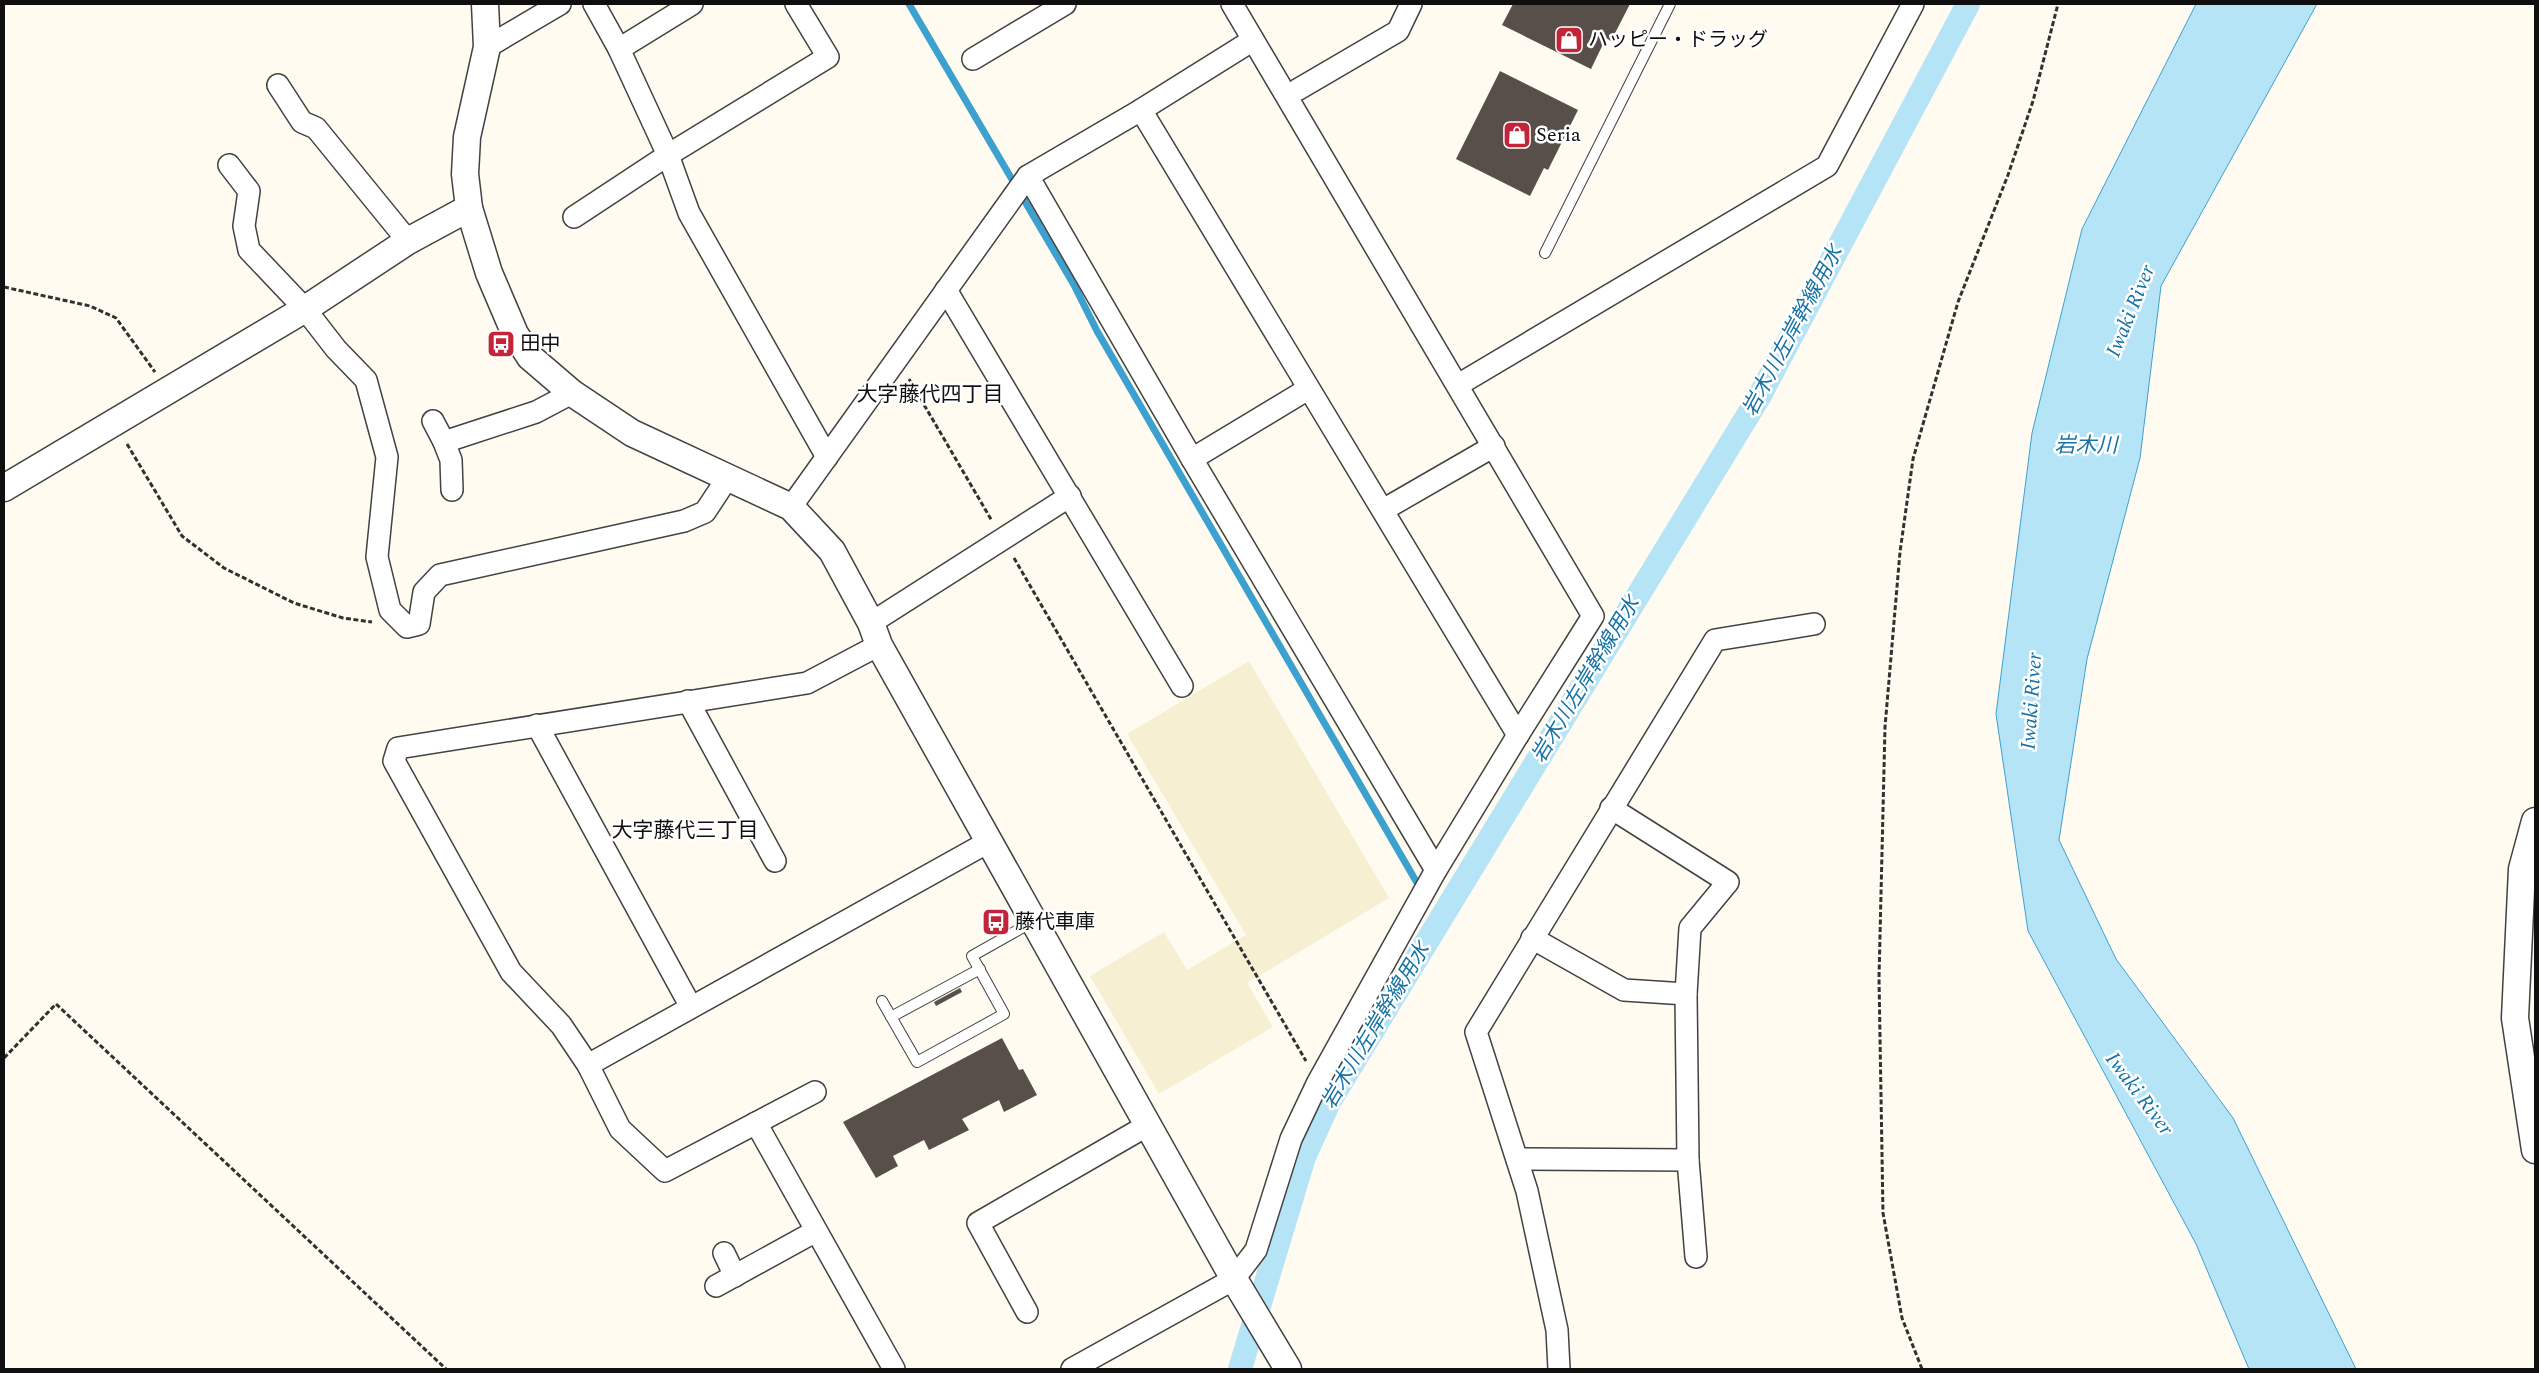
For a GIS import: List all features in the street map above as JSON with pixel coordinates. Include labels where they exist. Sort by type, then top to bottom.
[{"type":"street","points":[[485,4],[487,47],[467,137],[464,174],[469,208],[489,273],[515,334],[530,357],[572,393],[632,433],[791,507],[832,551],[875,634],[1034,921],[1234,1279],[1288,1369]]},
{"type":"street","points":[[487,47],[560,4]]},
{"type":"street","points":[[594,4],[619,49],[668,155],[689,213],[827,458]]},
{"type":"street","points":[[619,49],[692,4]]},
{"type":"street","points":[[574,217],[668,155],[828,57],[796,4]]},
{"type":"street","points":[[973,59],[1065,4]]},
{"type":"street","points":[[1072,1369],[1234,1279],[1256,1250],[1291,1139],[1318,1082],[1436,870],[1593,616],[1232,4]]},
{"type":"street","points":[[1297,90],[1398,32],[1411,4]]},
{"type":"street","points":[[1458,385],[1827,166],[1913,4]]},
{"type":"street","points":[[791,507],[1020,186],[1253,40]]},
{"type":"street","points":[[278,86],[302,122],[316,128],[408,241]]},
{"type":"street","points":[[1141,110],[1518,735]]},
{"type":"street","points":[[229,164],[249,192],[244,226],[249,250],[305,308],[336,349],[366,380],[387,457],[378,557],[390,610],[407,627],[419,624],[424,592],[440,574],[684,521],[705,512],[728,477]]},
{"type":"street","points":[[1020,186],[1192,459],[1436,870]]},
{"type":"street","points":[[4,488],[305,308],[408,241],[469,208]]},
{"type":"street","points":[[946,290],[1182,686]]},
{"type":"street","points":[[1192,459],[1308,389]]},
{"type":"street","points":[[444,442],[536,412],[572,393]]},
{"type":"street","points":[[433,421],[451,460],[452,490]]},
{"type":"street","points":[[1383,510],[1494,446]]},
{"type":"street","points":[[815,1092],[665,1170],[620,1129],[588,1065],[561,1025],[511,972],[394,761],[398,748],[807,683],[1002,539],[1070,496]]},
{"type":"street","points":[[1559,1369],[1557,1330],[1527,1191],[1476,1032],[1715,640],[1814,624]]},
{"type":"street","points":[[688,701],[775,861]]},
{"type":"street","points":[[537,725],[691,1008]]},
{"type":"street","points":[[1611,808],[1728,882],[1690,928],[1686,994],[1688,1160],[1696,1257]]},
{"type":"street","points":[[2535,821],[2522,869],[2515,1018],[2535,1150]]},
{"type":"street","points":[[588,1065],[990,841]]},
{"type":"street","points":[[1532,938],[1624,990],[1686,994]]},
{"type":"street","points":[[756,1123],[894,1369]]},
{"type":"street","points":[[1027,1312],[978,1223],[1148,1125]]},
{"type":"street","points":[[1517,1159],[1688,1160]]},
{"type":"street","points":[[716,1286],[816,1230]]},
{"type":"street","points":[[724,1253],[734,1276]]},
{"type":"lane","points":[[1545,253],[1670,4]]},
{"type":"lane","points":[[882,1001],[917,1062],[1004,1014],[972,956],[1034,921]]},
{"type":"lane","points":[[891,1017],[980,969]]},
{"type":"path","points":[[1922,1369],[1902,1318],[1883,1213],[1878,978],[1885,727],[1900,552],[1913,459],[1958,302],[2008,175],[2033,101],[2058,4]]},
{"type":"path","points":[[4,287],[90,306],[116,318],[169,390]]},
{"type":"path","points":[[897,359],[1318,1082]]},
{"type":"path","points":[[115,422],[182,536],[224,568],[294,603],[343,618],[407,627]]},
{"type":"path","points":[[4,1058],[56,1004],[446,1369]]},
{"type":"shaded area","points":[[1249,661],[1389,898],[1247,983],[1273,1027],[1159,1094],[1090,976],[1164,932],[1187,970],[1246,935],[1127,734]]},
{"type":"water","name":"岩木川","points":[[2196,4],[2317,4],[2161,286],[2140,458],[2087,659],[2059,840],[2116,959],[2233,1118],[2356,1369],[2249,1369],[2196,1244],[2028,931],[1996,714],[2032,433],[2082,229]]},
{"type":"building","name":"ハッピー・ドラッグ","points":[[1513,4],[1630,4],[1611,41],[1606,38],[1591,69],[1502,25]]},
{"type":"building","name":"Seria","points":[[1500,71],[1578,110],[1548,170],[1544,168],[1530,196],[1456,159]]},
{"type":"building","points":[[960,988],[962,992],[936,1006],[934,1002]]},
{"type":"building","points":[[1002,1038],[1019,1070],[1023,1069],[1037,1095],[1004,1112],[999,1100],[962,1119],[969,1130],[929,1150],[924,1140],[893,1156],[898,1166],[876,1178],[843,1122]]},
{"type":"waterway","points":[[909,4],[1074,285],[1097,331],[1420,888]]},
{"type":"waterway","name":"岩木川左岸幹線用水","points":[[1240,1369],[1304,1157],[1329,1102],[1759,397],[1968,4]]},
{"type":"place","name":"ハッピー・ドラッグ","points":[[1569,40]]},
{"type":"place","name":"Seria","points":[[1517,135]]},
{"type":"place","name":"田中","points":[[501,344]]},
{"type":"place","name":"藤代車庫","points":[[996,922]]},
{"type":"district","name":"大字藤代四丁目","points":[[930,395]]},
{"type":"district","name":"大字藤代三丁目","points":[[685,831]]},
{"type":"water label","name":"Iwaki River","points":[[2131,311]]},
{"type":"water label","name":"Iwaki River","points":[[2032,701]]},
{"type":"water label","name":"Iwaki River","points":[[2139,1094]]}]
